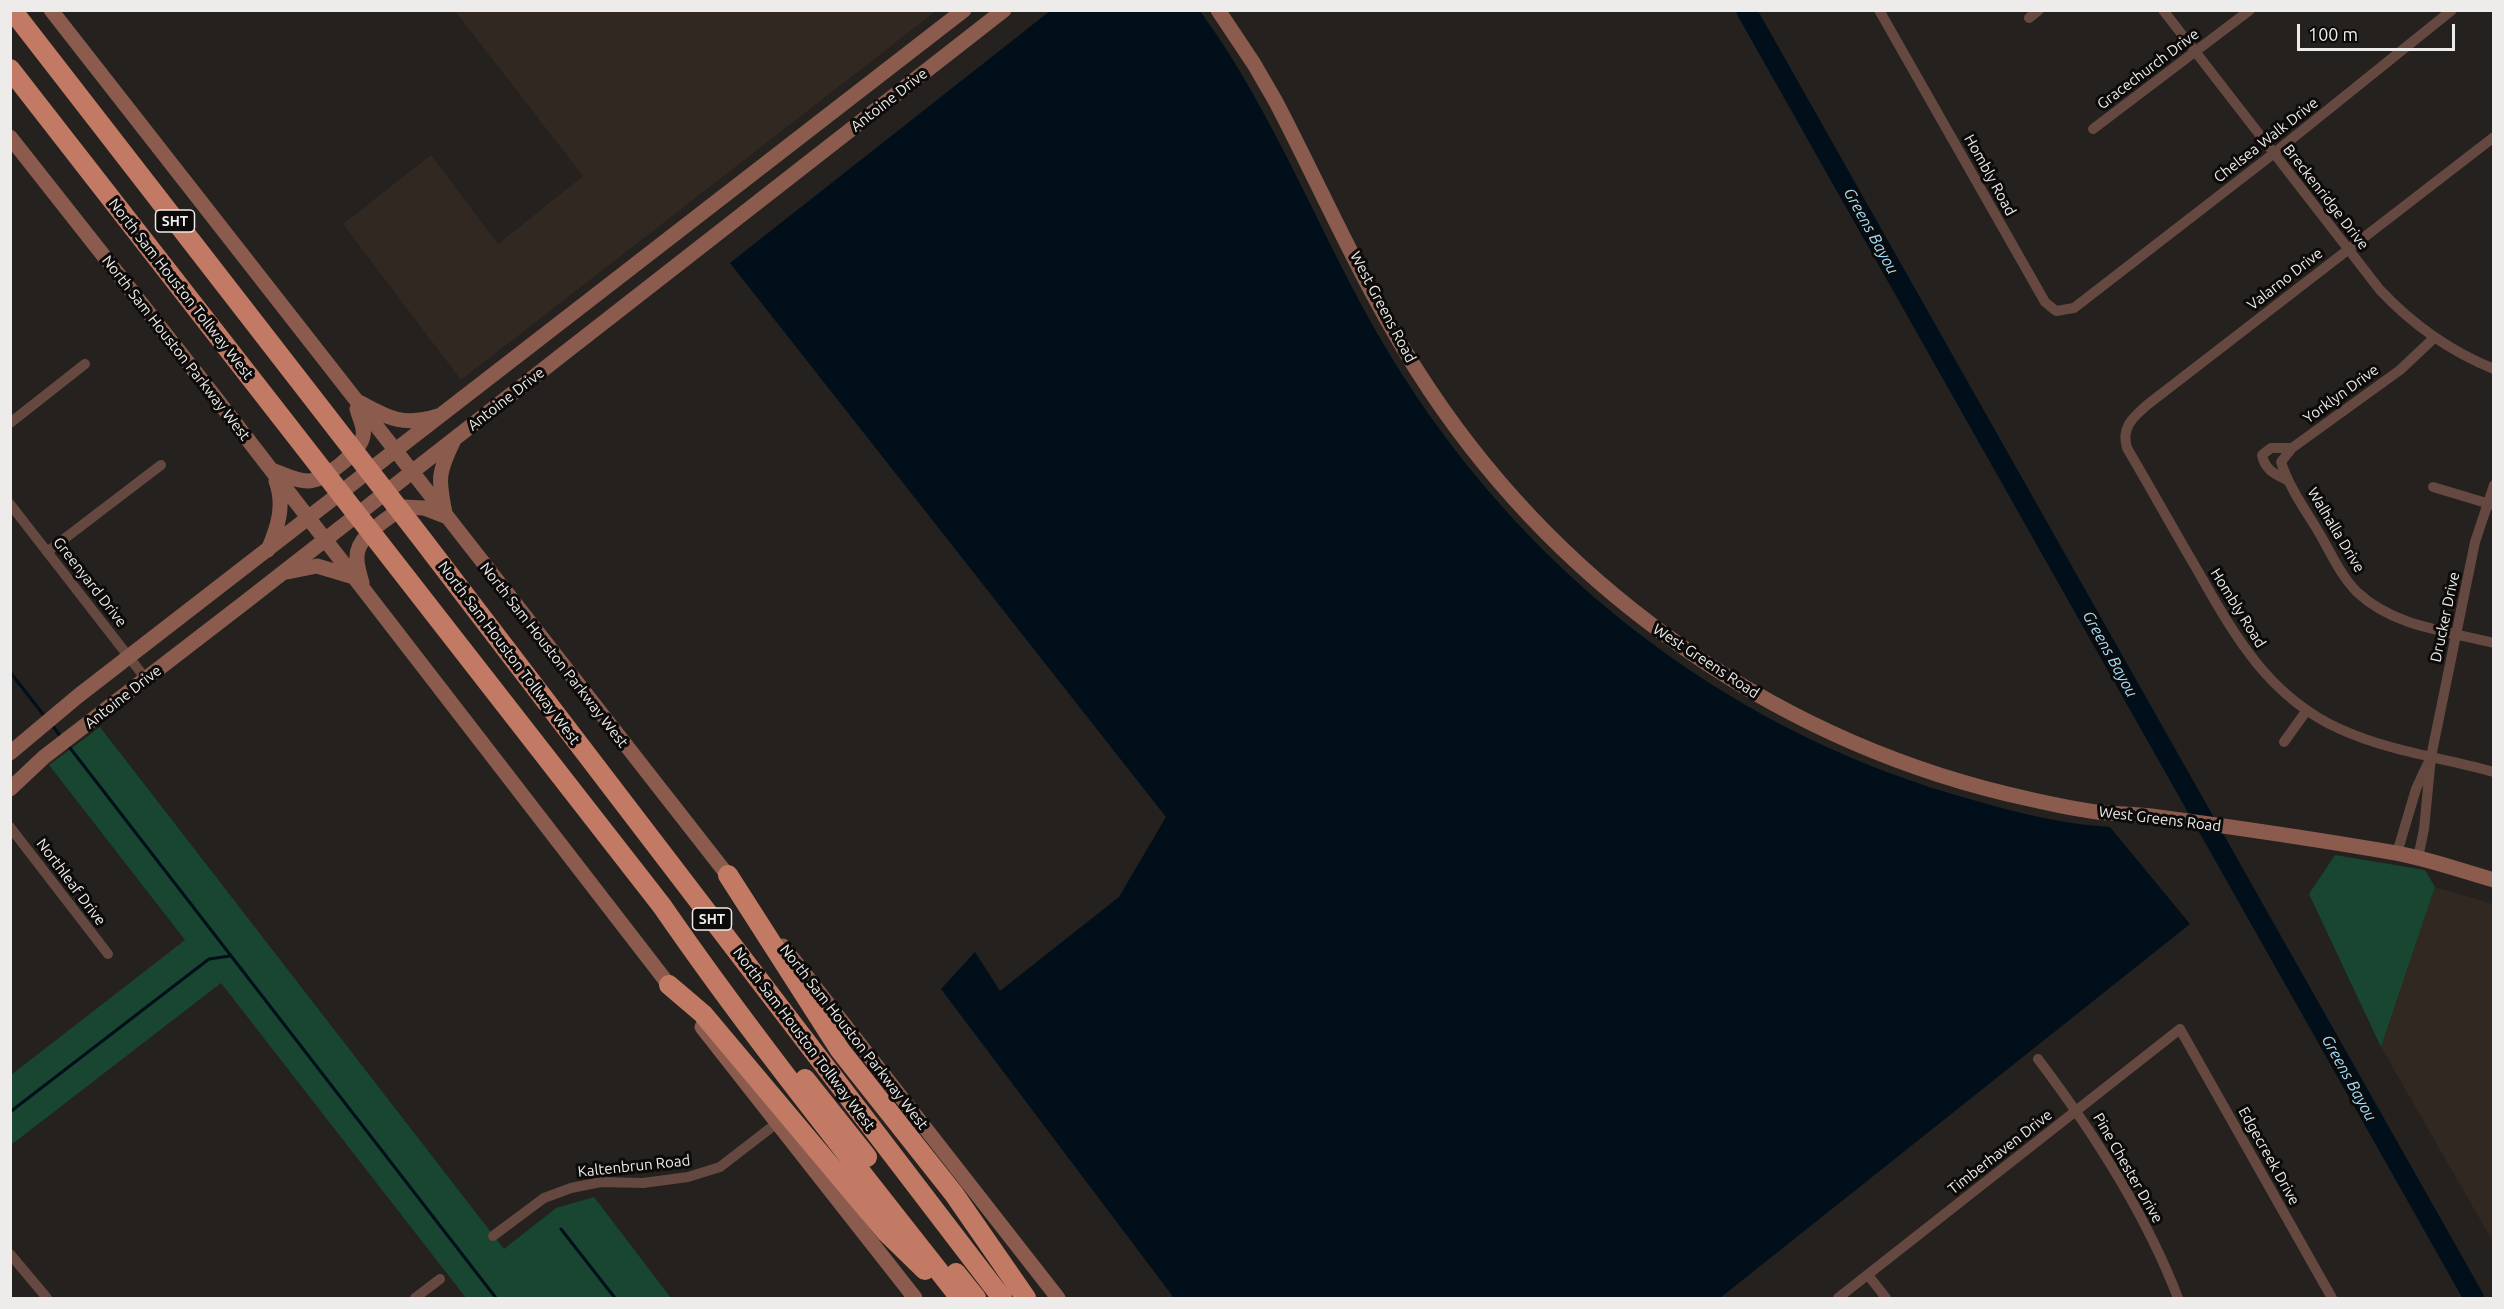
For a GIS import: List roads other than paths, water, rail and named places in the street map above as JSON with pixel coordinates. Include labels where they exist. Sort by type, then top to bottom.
[{"type":"highway","name":"North Sam Houston Tollway West","points":[[12,10],[422,539],[1002,1299]]},
{"type":"highway","name":"North Sam Houston Tollway West","points":[[10,69],[662,906],[798,1091],[960,1299]]},
{"type":"highway","points":[[728,875],[840,1050],[954,1194],[1026,1299]]},
{"type":"highway","name":"North Sam Houston Tollway West","points":[[662,906],[701,949],[828,1107],[976,1299]]},
{"type":"highway","points":[[669,985],[703,1014],[886,1232],[954,1299]]},
{"type":"main road","name":"North Sam Houston Parkway West","points":[[51,10],[1058,1299]]},
{"type":"main road","name":"Antoine Drive","points":[[10,753],[78,696],[964,10]]},
{"type":"main road","name":"West Greens Road","points":[[1218,10],[1276,102],[1376,300],[1429,390],[1460,433],[1511,495],[1548,535],[1607,590],[1649,624],[1715,670],[1810,723],[1883,755],[1932,772],[2028,799],[2097,812],[2147,816],[2397,853],[2493,880]]},
{"type":"main road","name":"Antoine Drive","points":[[10,789],[44,757],[710,241],[993,14]]},
{"type":"main road","points":[[834,112],[849,131]]},
{"type":"main road","name":"North Sam Houston Parkway West","points":[[10,137],[272,470],[669,985],[915,1299]]},
{"type":"main road","points":[[694,220],[710,241]]},
{"type":"main road","points":[[552,331],[568,351]]},
{"type":"main road","points":[[354,399],[384,416],[401,421],[415,422],[444,414]]},
{"type":"main road","points":[[272,470],[300,481],[310,481],[319,479],[351,456],[364,433],[354,399]]},
{"type":"main road","points":[[446,516],[439,486],[440,469],[454,440]]},
{"type":"main road","points":[[268,550],[281,509],[281,495],[272,470]]},
{"type":"main road","points":[[282,574],[317,566],[359,583],[357,551],[364,538],[403,507],[424,508],[446,516]]},
{"type":"street","name":"Hombly Road","points":[[1879,10],[2045,302],[2056,311],[2074,308],[2096,291]]},
{"type":"street","points":[[2030,18],[2039,10]]},
{"type":"street","name":"Breckenridge Drive","points":[[2163,10],[2348,250],[2402,313],[2434,338],[2460,354],[2493,369]]},
{"type":"street","name":"Gracechurch Drive","points":[[2093,129],[2250,10]]},
{"type":"street","name":"Chelsea Walk Drive","points":[[2096,291],[2273,154],[2452,10]]},
{"type":"street","name":"Valarno Drive","points":[[2134,460],[2124,437],[2129,421],[2493,137]]},
{"type":"street","name":"Yorklyn Drive","points":[[2292,448],[2400,370],[2434,338]]},
{"type":"street","points":[[10,423],[85,364]]},
{"type":"street","points":[[2287,480],[2271,472],[2262,455],[2271,448],[2292,448]]},
{"type":"street","points":[[2287,480],[2281,462],[2292,448]]},
{"type":"street","name":"Hombly Road","points":[[2134,460],[2240,643],[2273,682],[2307,710],[2352,735],[2493,772]]},
{"type":"street","points":[[48,552],[161,465]]},
{"type":"street","name":"Walhalla Drive","points":[[2287,480],[2344,576],[2370,603],[2399,619],[2493,643]]},
{"type":"street","name":"Drucker Drive","points":[[2418,858],[2424,829],[2431,756],[2475,542],[2490,504],[2493,485]]},
{"type":"street","points":[[2433,487],[2490,504]]},
{"type":"street","name":"Greenyard Drive","points":[[10,504],[146,679]]},
{"type":"street","points":[[2284,742],[2307,710]]},
{"type":"street","name":"Drucker Drive","points":[[2397,853],[2416,789],[2431,756]]},
{"type":"street","name":"Northleaf Drive","points":[[10,828],[108,954]]},
{"type":"street","name":"Timberhaven Drive","points":[[1838,1299],[2180,1029]]},
{"type":"street","name":"Edgecreek Drive","points":[[2180,1029],[2332,1299]]},
{"type":"street","name":"Pine Chester Drive","points":[[2038,1059],[2077,1110],[2138,1214],[2178,1299]]},
{"type":"street","name":"Kaltenbrun Road","points":[[493,1236],[543,1198],[571,1188],[601,1182],[643,1182],[688,1177],[720,1167],[777,1123]]},
{"type":"street","points":[[10,1254],[47,1299]]},
{"type":"street","points":[[1868,1275],[1886,1299]]},
{"type":"street","points":[[415,1299],[441,1279]]},
{"type":"water","points":[[1050,11],[1200,11],[1253,94],[1390,355],[1441,431],[1498,502],[1562,568],[1630,627],[1704,680],[1783,725],[1866,764],[1952,794],[2010,810],[2070,823],[2110,827],[2190,924],[1720,1298],[1174,1298],[941,989],[975,952],[1000,991],[1119,897],[1166,817],[730,263]]},
{"type":"waterway","name":"Greens Bayou","points":[[1746,10],[2474,1298]]},
{"type":"waterway","points":[[10,672],[46,718]]},
{"type":"waterway","points":[[52,725],[61,737]]},
{"type":"waterway","points":[[67,744],[496,1298]]},
{"type":"waterway","points":[[10,1112],[209,959],[230,956]]},
{"type":"waterway","points":[[561,1229],[615,1298]]}]
